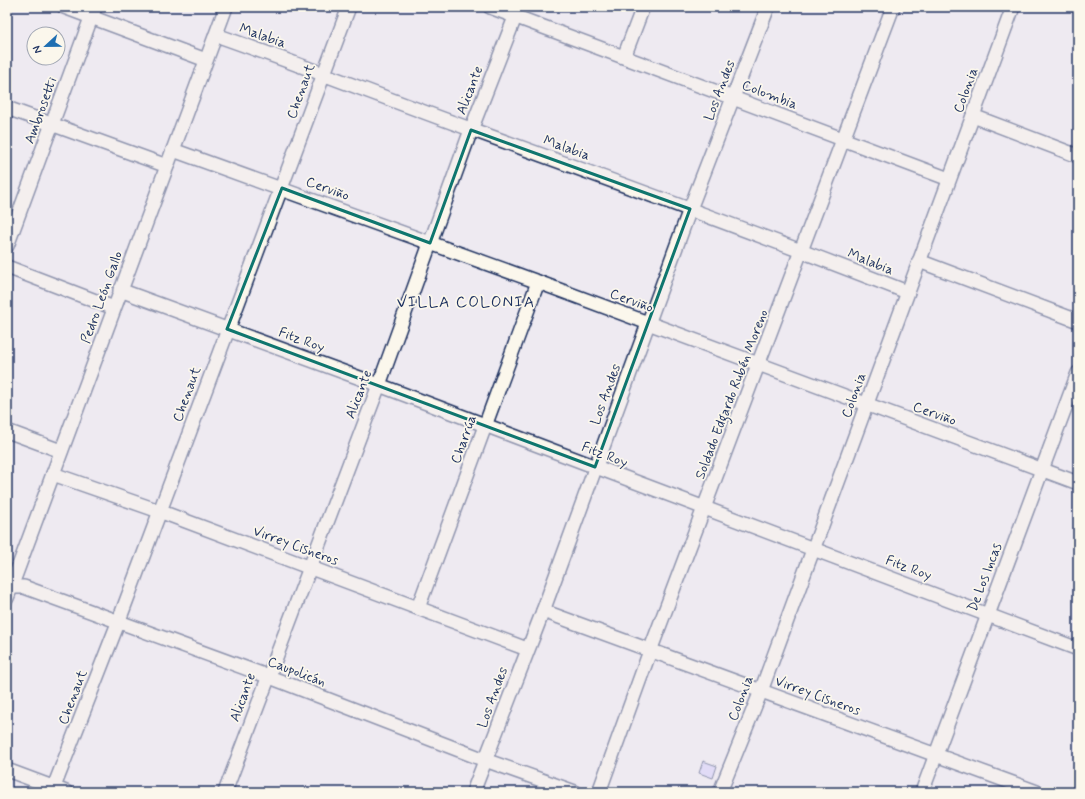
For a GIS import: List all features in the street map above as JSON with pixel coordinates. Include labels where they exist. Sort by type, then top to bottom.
[{"type":"street","points":[[64,7],[93,12],[206,60]]},
{"type":"street","name":"Pedro León Gallo","points":[[8,591],[53,474],[226,7]]},
{"type":"street","name":"Chenaut","points":[[52,790],[118,623],[349,7]]},
{"type":"street","name":"Colombia","points":[[490,7],[517,12],[624,58],[734,97],[949,179]]},
{"type":"street","points":[[624,58],[643,7]]},
{"type":"street","name":"Los Andes","points":[[473,792],[527,649],[543,611],[690,209],[768,7]]},
{"type":"street","name":"Soldado Edgardo Rubén Moreno","points":[[599,792],[650,651],[802,251],[842,138],[893,7]]},
{"type":"street","name":"Colonia","points":[[720,792],[760,691],[867,405],[907,292],[1013,7]]},
{"type":"street","name":"Ambrosetti","points":[[7,246],[93,12]]},
{"type":"street","name":"Alicante","points":[[224,792],[379,385],[471,130],[517,12]]},
{"type":"street","name":"Malabia","points":[[216,35],[323,73],[471,130],[690,209],[907,292]]},
{"type":"street","points":[[7,108],[167,166]]},
{"type":"street","points":[[972,116],[1078,156]]},
{"type":"street","name":"Cerviño","points":[[173,150],[282,188],[538,282],[1078,483]]},
{"type":"street","points":[[919,261],[1078,321]]},
{"type":"street","points":[[7,266],[114,308]]},
{"type":"street","name":"Charrúa","points":[[418,608],[538,282]]},
{"type":"street","name":"Fitz Roy","points":[[120,290],[379,385],[1078,648]]},
{"type":"street","name":"De Los Incas","points":[[922,792],[1078,373]]},
{"type":"street","points":[[7,431],[61,451]]},
{"type":"street","name":"Virrey Cisneros","points":[[53,474],[160,511],[309,566],[527,649]]},
{"type":"street","name":"Caupolicán","points":[[8,591],[24,587],[118,623],[267,676],[485,760],[575,792]]},
{"type":"street","name":"Virrey Cisneros","points":[[543,611],[1037,792]]},
{"type":"street","points":[[7,770],[52,790],[66,792]]},
{"type":"highlighted area","points":[[471,130],[690,209],[595,467],[227,329],[282,188],[430,243]]},
{"type":"building","points":[[703,761],[717,766],[713,778],[699,773]]},
{"type":"district","name":"VILLA COLONIA","points":[[466,301]]}]
